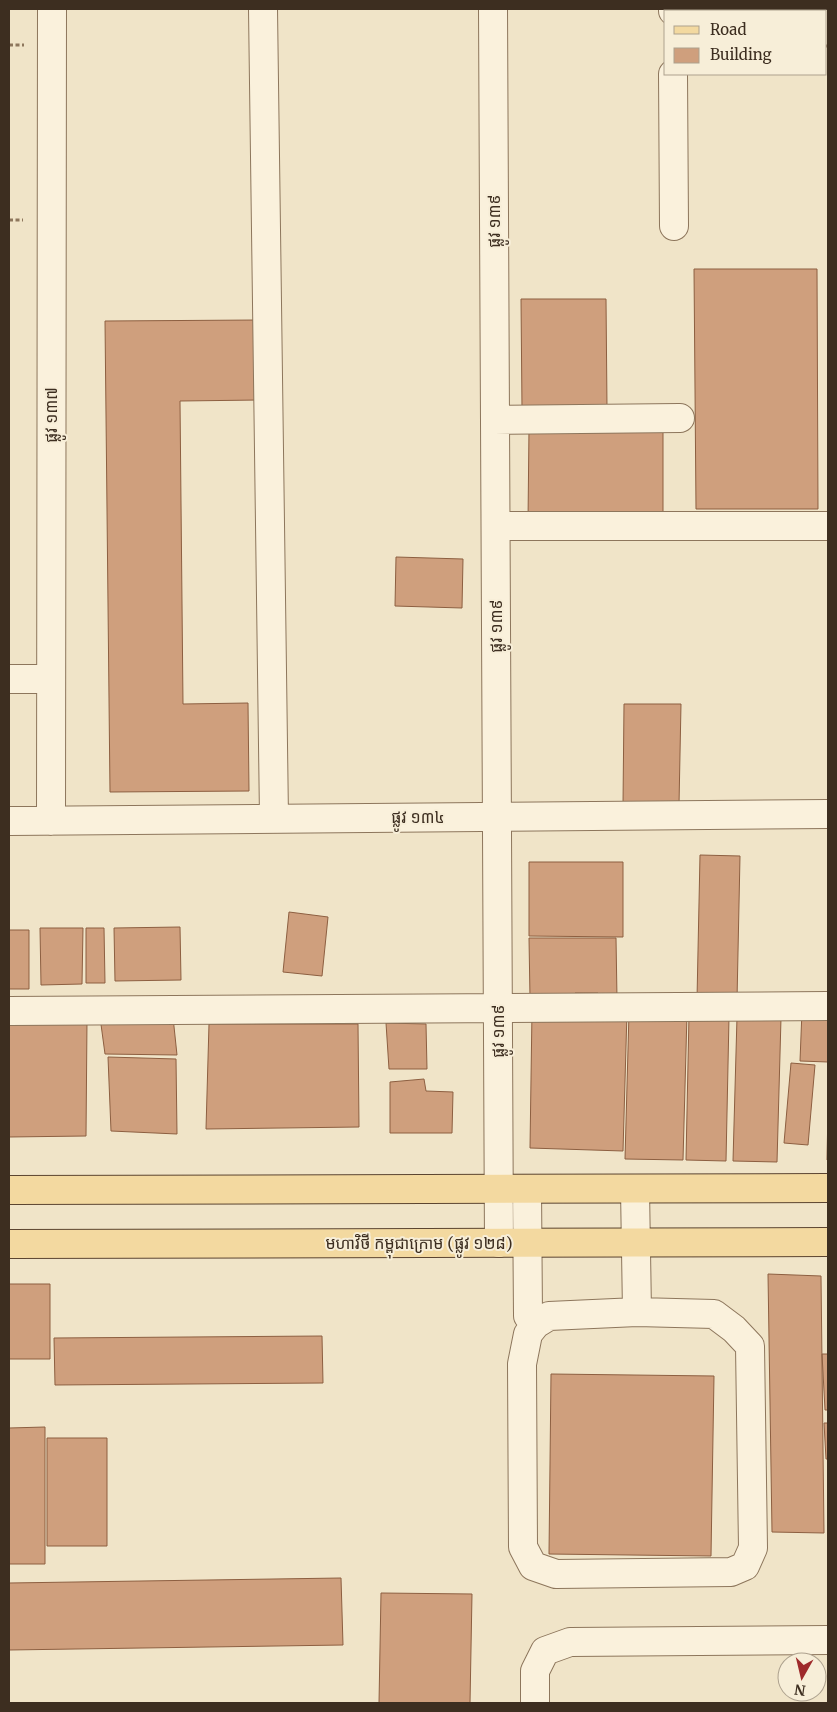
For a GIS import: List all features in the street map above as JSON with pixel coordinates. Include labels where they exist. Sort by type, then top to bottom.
[{"type":"main road","points":[[9,1190],[828,1188]]},
{"type":"main road","name":"មហាវិថី កម្ពុជាក្រោម (ផ្លូវ ១២៨)","points":[[9,1244],[828,1242]]},
{"type":"street","name":"ផ្លូវ ១៣៧","points":[[51,821],[52,9]]},
{"type":"street","points":[[263,9],[274,818]]},
{"type":"street","name":"ផ្លូវ ១៣៩","points":[[493,9],[499,1243]]},
{"type":"street","points":[[673,75],[674,226]]},
{"type":"street","points":[[495,420],[680,418]]},
{"type":"street","points":[[496,526],[828,526]]},
{"type":"street","points":[[9,679],[51,679]]},
{"type":"street","name":"ផ្លូវ ១៣៤","points":[[9,821],[828,814]]},
{"type":"street","points":[[9,1012],[828,1006]]},
{"type":"street","points":[[635,1188],[637,1312]]},
{"type":"street","points":[[527,1189],[528,1316],[536,1324]]},
{"type":"street","points":[[637,1312],[714,1314],[734,1329],[750,1346],[753,1548],[745,1566],[731,1572],[556,1574],[533,1566],[523,1547],[522,1364],[528,1334],[536,1324],[549,1316],[637,1312]]},
{"type":"street","points":[[535,1703],[535,1671],[545,1651],[570,1642],[828,1640]]},
{"type":"building","points":[[678,9],[727,9],[727,10]]},
{"type":"building","points":[[753,9],[791,9],[791,10]]},
{"type":"building","points":[[694,269],[817,269],[818,509],[696,509]]},
{"type":"building","points":[[521,299],[606,299],[607,408],[522,409]]},
{"type":"building","points":[[259,320],[260,400],[180,401],[183,704],[248,703],[249,791],[110,792],[105,321]]},
{"type":"building","points":[[529,428],[663,429],[663,523],[528,522]]},
{"type":"building","points":[[396,557],[463,559],[462,608],[395,606]]},
{"type":"building","points":[[624,704],[681,704],[679,805],[623,805]]},
{"type":"building","points":[[700,855],[740,856],[737,1000],[697,999]]},
{"type":"building","points":[[529,862],[623,862],[623,937],[529,936]]},
{"type":"building","points":[[289,912],[328,917],[322,976],[283,972]]},
{"type":"building","points":[[180,927],[181,980],[115,981],[114,928]]},
{"type":"building","points":[[40,928],[83,928],[82,984],[41,985]]},
{"type":"building","points":[[86,928],[104,928],[105,983],[86,983]]},
{"type":"building","points":[[9,930],[29,930],[29,989],[9,989]]},
{"type":"building","points":[[529,938],[616,938],[617,999],[599,999],[598,993],[575,993],[575,1007],[530,998]]},
{"type":"building","points":[[532,1011],[627,1012],[623,1151],[530,1148]]},
{"type":"building","points":[[802,1011],[828,1013],[828,1062],[800,1061]]},
{"type":"building","points":[[629,1013],[687,1014],[683,1160],[625,1159]]},
{"type":"building","points":[[689,1015],[729,1017],[726,1161],[686,1160]]},
{"type":"building","points":[[100,1017],[173,1017],[177,1055],[105,1054]]},
{"type":"building","points":[[737,1017],[781,1018],[777,1162],[733,1161]]},
{"type":"building","points":[[9,1018],[87,1020],[86,1136],[9,1137]]},
{"type":"building","points":[[386,1023],[426,1024],[427,1069],[389,1069]]},
{"type":"building","points":[[209,1024],[358,1024],[359,1127],[206,1129]]},
{"type":"building","points":[[108,1057],[176,1059],[177,1134],[111,1131]]},
{"type":"building","points":[[791,1063],[815,1065],[808,1145],[784,1143]]},
{"type":"building","points":[[424,1079],[426,1091],[453,1092],[452,1133],[390,1133],[390,1082]]},
{"type":"building","points":[[828,1108],[828,1160],[827,1160]]},
{"type":"building","points":[[768,1274],[821,1276],[824,1533],[772,1532]]},
{"type":"building","points":[[9,1284],[50,1284],[50,1359],[9,1359]]},
{"type":"building","points":[[322,1336],[323,1383],[55,1385],[54,1338]]},
{"type":"building","points":[[822,1354],[828,1354],[828,1410],[825,1410]]},
{"type":"building","points":[[551,1374],[714,1376],[711,1556],[549,1554]]},
{"type":"building","points":[[824,1423],[828,1423],[828,1459],[826,1459]]},
{"type":"building","points":[[45,1427],[45,1564],[9,1564],[9,1428]]},
{"type":"building","points":[[47,1438],[107,1438],[107,1546],[47,1546]]},
{"type":"building","points":[[341,1578],[343,1645],[9,1650],[9,1583]]},
{"type":"building","points":[[381,1593],[472,1594],[470,1703],[379,1703]]}]
